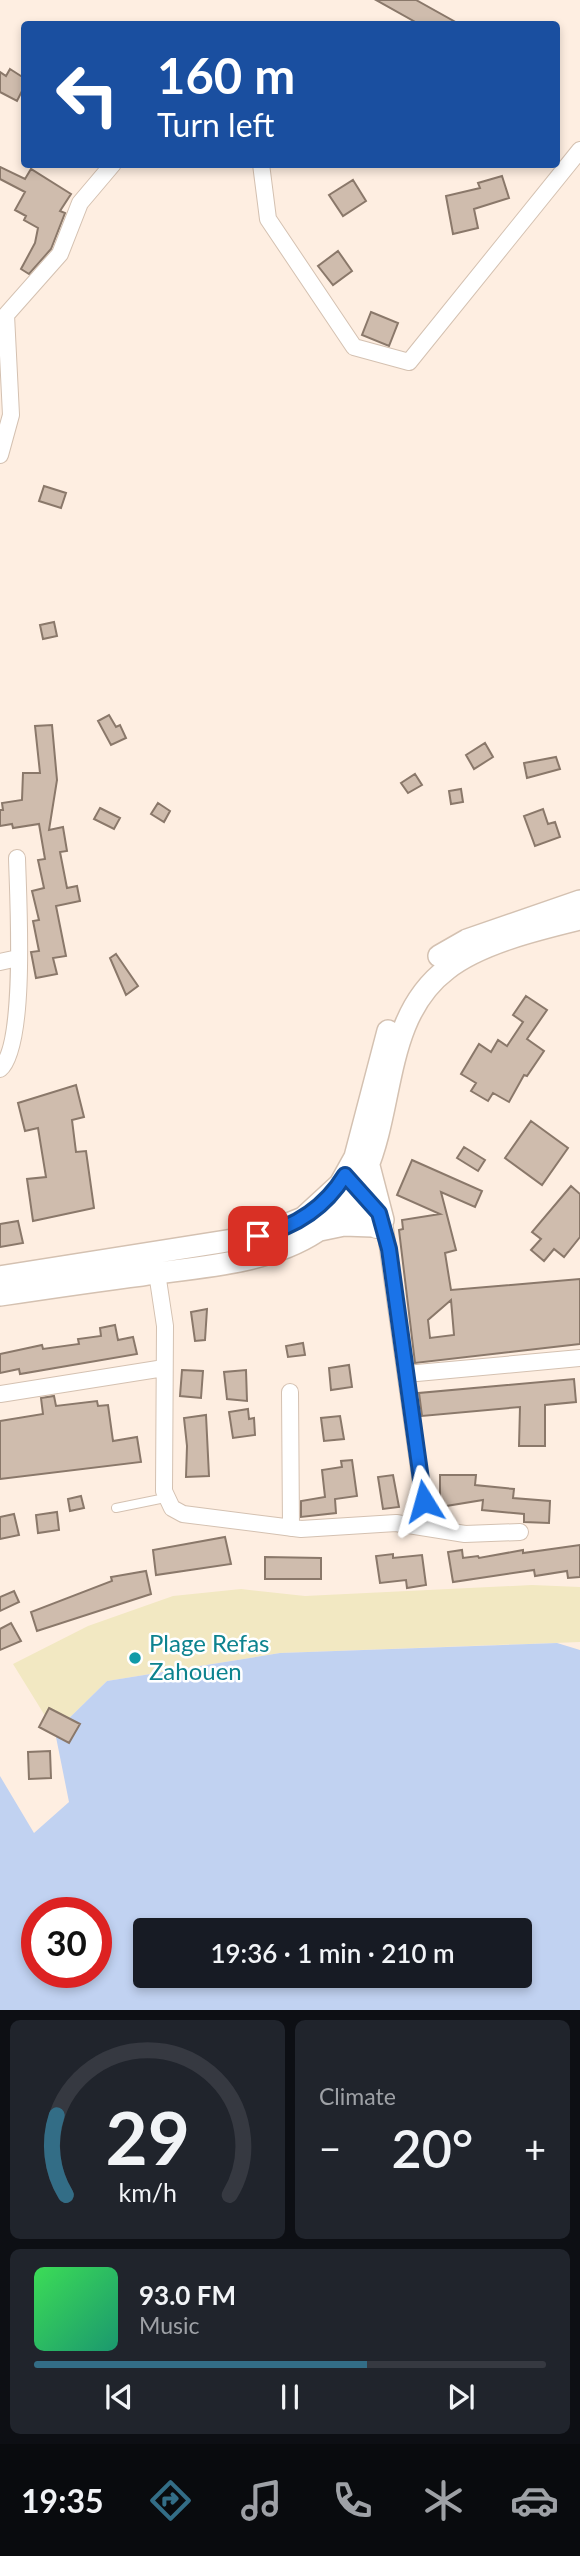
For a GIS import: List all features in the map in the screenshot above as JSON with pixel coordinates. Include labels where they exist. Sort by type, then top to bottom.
[{"type":"main road","points":[[318,1231],[346,1189],[389,1028],[413,982],[437,958],[467,940],[580,901]]},
{"type":"main road","points":[[0,1295],[157,1272],[272,1251],[318,1231],[344,1225],[378,1223],[369,1166],[401,1037],[423,992],[446,969],[468,956],[580,919]]},
{"type":"main road","points":[[0,1276],[265,1234],[303,1218],[346,1189],[369,1166]]},
{"type":"street","points":[[262,168],[268,219],[354,348],[409,362],[580,150]]},
{"type":"street","points":[[0,455],[10,415],[6,315],[60,254],[80,203],[110,168]]},
{"type":"street","points":[[0,1069],[8,1062],[17,1010],[17,859]]},
{"type":"street","points":[[0,962],[18,958]]},
{"type":"street","points":[[346,1189],[378,1223],[389,1249],[427,1526]]},
{"type":"street","points":[[157,1272],[165,1326],[165,1498],[172,1508],[183,1514],[291,1528],[396,1522],[465,1534],[520,1532]]},
{"type":"street","points":[[406,1374],[580,1358]]},
{"type":"street","points":[[0,1394],[164,1368]]},
{"type":"street","points":[[290,1392],[291,1528]]},
{"type":"lane","points":[[117,1508],[165,1498]]},
{"type":"sand","name":"Plage Refas Zahouen","points":[[532,1585],[580,1587],[580,1642],[280,1653],[107,1681],[55,1732],[13,1664],[88,1626],[173,1596],[241,1589],[305,1596]]},
{"type":"water","points":[[557,1643],[580,1650],[580,2010],[0,2010],[0,1776],[34,1833],[69,1802],[55,1732],[107,1681],[280,1653]]},
{"type":"building","points":[[376,0],[416,0],[454,21],[414,21]]},
{"type":"building","points":[[10,69],[21,76],[21,93],[17,101],[0,92],[0,72],[6,76]]},
{"type":"building","points":[[0,167],[25,179],[31,169],[71,194],[60,211],[65,213],[51,249],[29,274],[21,269],[35,243],[38,228],[24,220],[26,216],[15,210],[25,192],[0,179]]},
{"type":"building","points":[[502,176],[509,198],[474,209],[478,228],[453,234],[446,196],[480,188],[478,183]]},
{"type":"building","points":[[353,180],[366,201],[343,216],[329,195]]},
{"type":"building","points":[[338,251],[352,271],[333,285],[318,266]]},
{"type":"building","points":[[371,312],[398,323],[389,346],[362,335]]},
{"type":"building","points":[[44,486],[66,493],[61,508],[39,501]]},
{"type":"building","points":[[54,622],[57,636],[43,639],[40,625]]},
{"type":"building","points":[[109,715],[116,727],[120,725],[126,738],[111,745],[98,721]]},
{"type":"building","points":[[52,725],[57,780],[49,830],[63,827],[67,851],[60,852],[67,888],[77,886],[80,901],[56,906],[66,956],[53,958],[57,974],[36,978],[31,952],[39,951],[33,921],[39,920],[32,891],[44,888],[38,860],[45,859],[39,824],[13,828],[12,824],[0,826],[0,810],[3,810],[2,803],[22,800],[23,773],[40,773],[35,726]]},
{"type":"building","points":[[485,743],[493,757],[474,769],[466,755]]},
{"type":"building","points":[[556,757],[560,769],[527,778],[524,763]]},
{"type":"building","points":[[415,774],[422,785],[408,793],[401,783]]},
{"type":"building","points":[[461,789],[463,802],[451,804],[449,791]]},
{"type":"building","points":[[158,803],[170,811],[164,822],[151,814]]},
{"type":"building","points":[[100,808],[120,818],[114,829],[94,819]]},
{"type":"building","points":[[543,809],[548,824],[555,822],[560,837],[535,846],[524,816]]},
{"type":"building","points":[[116,954],[138,986],[126,995],[110,958]]},
{"type":"building","points":[[526,996],[547,1010],[527,1039],[544,1051],[527,1076],[524,1075],[509,1102],[493,1093],[488,1101],[471,1091],[476,1083],[461,1074],[479,1044],[491,1052],[498,1040],[507,1046],[523,1022],[513,1015]]},
{"type":"building","points":[[76,1085],[84,1117],[72,1120],[76,1152],[86,1151],[94,1208],[33,1221],[27,1179],[46,1177],[38,1128],[25,1131],[18,1103]]},
{"type":"building","points":[[531,1121],[568,1148],[542,1185],[505,1158]]},
{"type":"building","points":[[464,1147],[485,1160],[478,1171],[457,1158]]},
{"type":"building","points":[[412,1160],[482,1191],[475,1207],[441,1192],[456,1250],[445,1253],[451,1290],[580,1279],[580,1344],[415,1363],[399,1230],[403,1229],[402,1220],[440,1214],[397,1195]],"holes":[[[451,1300],[454,1335],[430,1338],[428,1320]]]},
{"type":"building","points":[[571,1186],[580,1194],[580,1237],[564,1257],[554,1249],[544,1261],[531,1250],[541,1239],[532,1232]]},
{"type":"building","points":[[18,1221],[23,1243],[0,1247],[0,1224]]},
{"type":"building","points":[[207,1309],[205,1340],[195,1341],[191,1312]]},
{"type":"building","points":[[115,1325],[118,1340],[133,1337],[137,1354],[20,1374],[19,1369],[0,1373],[0,1354],[42,1345],[43,1349],[79,1344],[78,1339],[101,1336],[100,1328]]},
{"type":"building","points":[[303,1343],[305,1355],[288,1357],[286,1346]]},
{"type":"building","points":[[349,1365],[352,1387],[331,1390],[329,1368]]},
{"type":"building","points":[[182,1370],[203,1371],[201,1398],[180,1396]]},
{"type":"building","points":[[246,1370],[247,1401],[227,1399],[224,1372]]},
{"type":"building","points":[[574,1379],[576,1402],[545,1405],[545,1446],[519,1446],[520,1407],[422,1416],[419,1393]]},
{"type":"building","points":[[54,1396],[56,1406],[97,1401],[98,1406],[108,1405],[113,1441],[137,1437],[141,1462],[0,1479],[0,1421],[43,1414],[41,1398]]},
{"type":"building","points":[[248,1409],[249,1419],[254,1418],[255,1435],[233,1438],[229,1412]]},
{"type":"building","points":[[206,1415],[209,1476],[186,1477],[184,1418]]},
{"type":"building","points":[[340,1416],[344,1439],[324,1441],[321,1418]]},
{"type":"building","points":[[352,1460],[357,1496],[335,1499],[336,1513],[301,1517],[301,1501],[325,1497],[322,1470],[342,1467],[341,1461]]},
{"type":"building","points":[[393,1475],[399,1507],[383,1509],[378,1477]]},
{"type":"building","points":[[440,1475],[476,1475],[475,1485],[514,1489],[513,1498],[550,1501],[549,1523],[524,1522],[524,1514],[482,1510],[483,1500],[440,1507]]},
{"type":"building","points":[[81,1496],[84,1508],[70,1511],[68,1499]]},
{"type":"building","points":[[57,1512],[59,1530],[38,1533],[36,1515]]},
{"type":"building","points":[[14,1514],[19,1535],[0,1539],[0,1517]]},
{"type":"building","points":[[225,1537],[231,1564],[156,1575],[153,1550]]},
{"type":"building","points":[[580,1545],[580,1577],[568,1578],[567,1571],[535,1576],[534,1570],[453,1582],[448,1552],[462,1550],[463,1558],[479,1558],[523,1550],[523,1553]]},
{"type":"building","points":[[393,1554],[393,1558],[422,1555],[426,1585],[407,1588],[406,1580],[380,1583],[376,1556]]},
{"type":"building","points":[[265,1557],[321,1558],[321,1579],[265,1579]]},
{"type":"building","points":[[146,1571],[151,1594],[37,1631],[31,1612],[112,1581],[111,1577]]},
{"type":"building","points":[[14,1591],[19,1602],[0,1611],[0,1597]]},
{"type":"building","points":[[11,1623],[21,1641],[0,1650],[0,1629]]},
{"type":"building","points":[[49,1708],[80,1724],[69,1743],[39,1727]]},
{"type":"building","points":[[50,1751],[51,1778],[29,1779],[28,1752]]},
{"type":"place","name":"Plage Refas Zahouen","points":[[135,1658]]},
{"type":"route","points":[[258,1236],[289,1226],[303,1218],[329,1197],[345,1175],[379,1213],[389,1249],[424,1501]]}]
